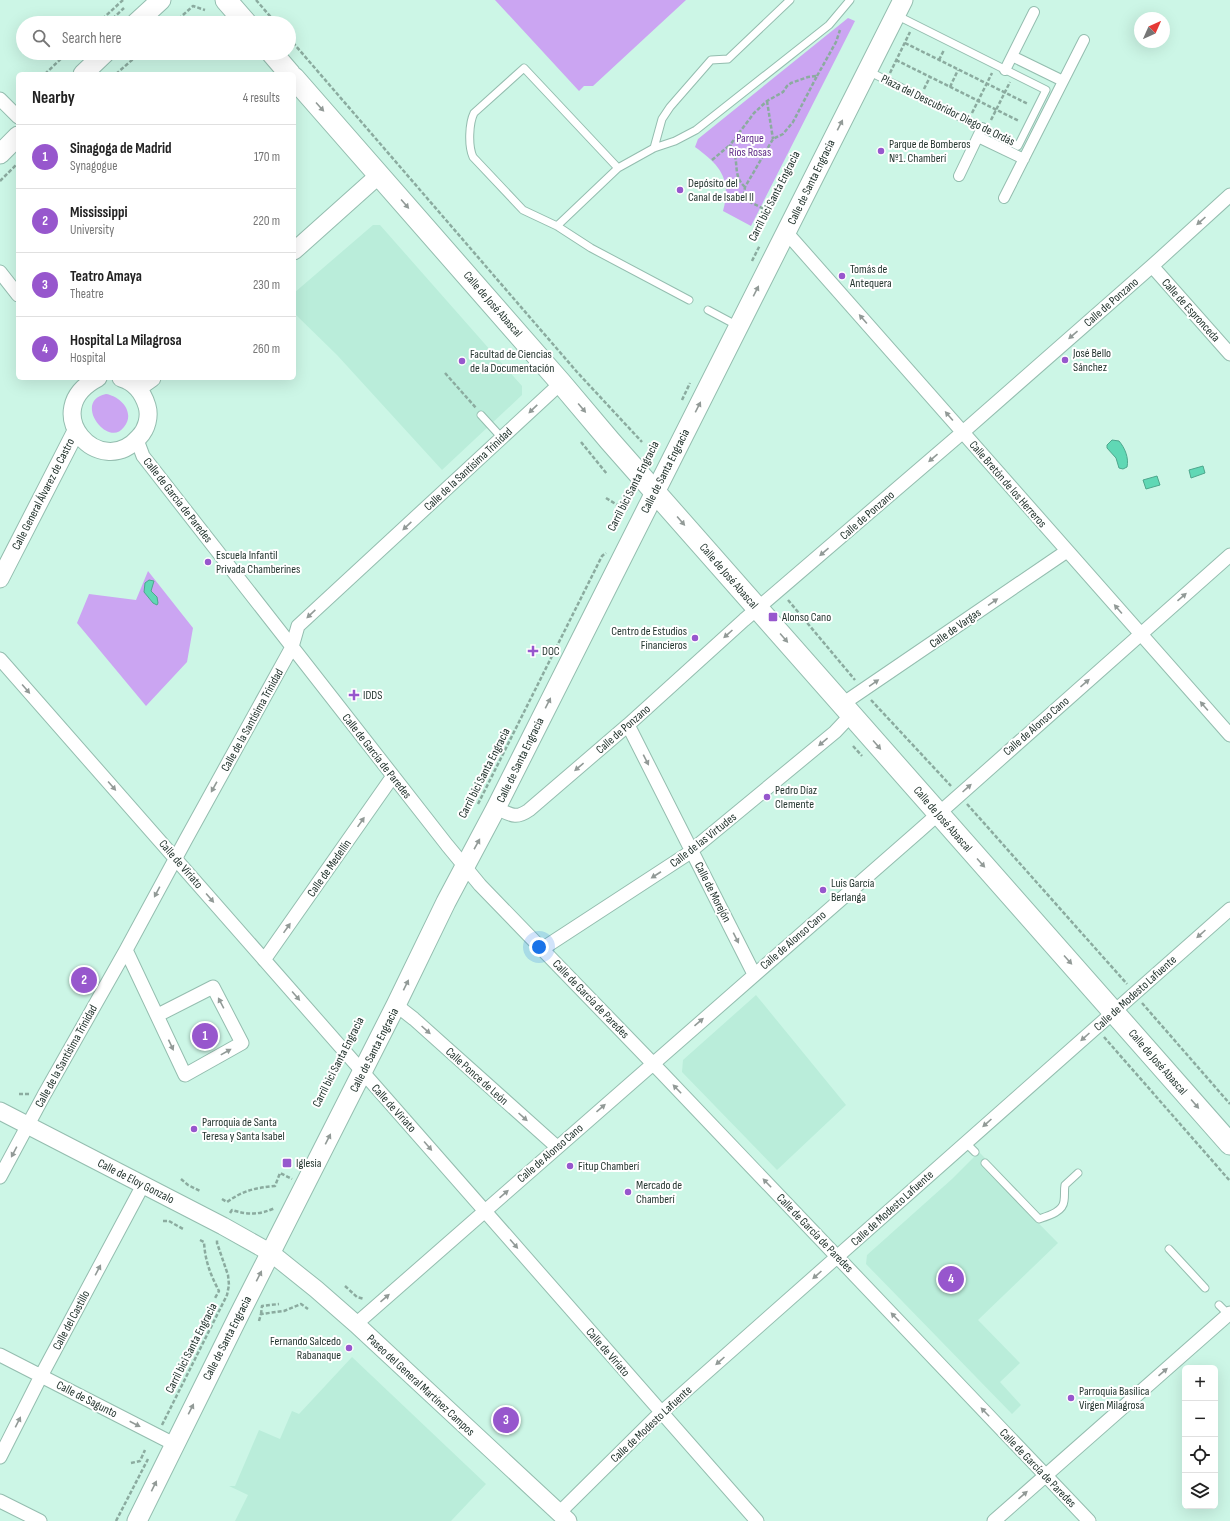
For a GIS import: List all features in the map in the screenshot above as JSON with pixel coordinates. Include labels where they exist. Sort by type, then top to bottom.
[{"type":"main road","points":[[144,16],[161,0]]},
{"type":"main road","points":[[226,0],[240,16]]},
{"type":"main road","name":"Calle de Santa Engracia","points":[[136,1521],[166,1440],[271,1253],[396,1005],[446,902],[496,808],[899,7]]},
{"type":"main road","points":[[85,72],[98,60]]},
{"type":"main road","points":[[278,60],[288,72]]},
{"type":"main road","name":"Calle de José Abascal","points":[[296,80],[846,710],[1114,1011],[1230,1144]]},
{"type":"main road","points":[[0,154],[16,138]]},
{"type":"street","points":[[1009,72],[1012,56],[1034,12]]},
{"type":"street","points":[[1004,198],[1084,40]]},
{"type":"street","points":[[1012,56],[1063,81]]},
{"type":"street","points":[[0,99],[16,115]]},
{"type":"street","points":[[959,176],[982,132],[1024,159]]},
{"type":"street","points":[[296,249],[379,175]]},
{"type":"street","name":"Calle de Ponzano","points":[[496,808],[514,816],[519,816],[526,812],[628,725],[758,609],[963,432],[1152,266],[1230,195]]},
{"type":"street","name":"Calle Bretón de los Herreros","points":[[786,232],[1230,735]]},
{"type":"street","name":"Calle de Espronceda","points":[[1152,266],[1230,354]]},
{"type":"street","points":[[0,272],[16,292]]},
{"type":"street","points":[[89,380],[78,392],[73,404],[72,418],[76,431],[84,442],[96,449],[109,452],[122,450],[137,440],[142,434],[147,422],[148,410],[145,398],[138,388],[127,380]]},
{"type":"street","points":[[138,388],[149,380]]},
{"type":"street","name":"Calle de la Santísima Trinidad","points":[[0,1177],[292,647],[298,626],[561,383]]},
{"type":"street","name":"Calle General Álvarez de Castro","points":[[0,579],[76,431]]},
{"type":"street","name":"Calle de García de Paredes","points":[[137,440],[144,456],[393,776],[480,885],[1089,1521]]},
{"type":"street","name":"Calle de Vargas","points":[[846,710],[1067,550]]},
{"type":"street","name":"Calle de Alonso Cano","points":[[356,1324],[1230,556]]},
{"type":"street","name":"Calle de Viriato","points":[[0,659],[757,1521]]},
{"type":"street","name":"Calle de las Virtudes","points":[[542,949],[692,851],[835,732],[846,710]]},
{"type":"street","name":"Calle de Morejón","points":[[628,725],[754,974]]},
{"type":"street","name":"Calle de Medellín","points":[[264,960],[393,776]]},
{"type":"street","name":"Calle de Modesto Lafuente","points":[[564,1517],[662,1412],[837,1257],[970,1147],[1114,1011],[1230,909]]},
{"type":"street","points":[[126,950],[185,1075],[242,1043],[213,987],[158,1015]]},
{"type":"street","name":"Calle Ponce de León","points":[[396,1005],[414,1019],[556,1147]]},
{"type":"street","name":"Calle de Eloy Gonzalo","points":[[0,1111],[224,1226],[271,1253]]},
{"type":"street","name":"Calle del Castillo","points":[[0,1457],[41,1376],[143,1185]]},
{"type":"street","name":"Paseo del General Martínez Campos","points":[[271,1253],[316,1289],[356,1324],[564,1517]]},
{"type":"street","points":[[994,1521],[1229,1318]]},
{"type":"street","name":"Calle de Sagunto","points":[[0,1355],[166,1440]]},
{"type":"street","points":[[0,1501],[40,1521]]},
{"type":"lane","points":[[654,148],[662,119],[670,107],[711,60],[728,59],[790,0]]},
{"type":"lane","points":[[557,226],[618,168],[654,148],[675,141],[696,130],[829,25],[850,0]]},
{"type":"lane","name":"Plaza del Descubridor Diego de Ordás","points":[[868,71],[968,121],[982,132],[1018,146],[1046,90],[996,65],[899,7]]},
{"type":"lane","points":[[618,168],[524,68],[474,113],[470,120],[471,152],[473,156],[523,210],[557,226],[591,248],[689,300]]},
{"type":"lane","points":[[708,310],[738,326]]},
{"type":"lane","points":[[481,415],[502,438]]},
{"type":"lane","points":[[985,1163],[1039,1219],[1047,1217],[1060,1209],[1064,1203],[1065,1185],[1078,1172]]},
{"type":"lane","points":[[1169,1249],[1204,1288]]},
{"type":"lane","points":[[1219,1305],[1229,1318]]},
{"type":"path","points":[[105,16],[123,0]]},
{"type":"path","points":[[256,0],[270,16]]},
{"type":"path","points":[[182,16],[193,6],[205,10]]},
{"type":"path","points":[[115,16],[124,8]]},
{"type":"path","points":[[766,210],[746,200],[744,194],[745,187],[773,139],[783,134],[793,122],[836,42],[840,30]]},
{"type":"path","points":[[1028,126],[896,60],[905,43],[1036,109]]},
{"type":"path","points":[[296,46],[577,372],[642,442]]},
{"type":"path","points":[[47,72],[60,60]]},
{"type":"path","points":[[118,72],[132,60]]},
{"type":"path","points":[[968,121],[996,65]]},
{"type":"path","points":[[950,86],[958,70]]},
{"type":"path","points":[[982,132],[996,110],[1004,93],[1009,72]]},
{"type":"path","points":[[712,160],[730,145],[754,113],[767,101],[783,92],[791,83],[808,77],[817,76]]},
{"type":"path","points":[[767,101],[773,139]]},
{"type":"path","points":[[730,145],[735,152],[737,176],[740,183],[745,187]]},
{"type":"path","points":[[0,181],[16,166]]},
{"type":"path","name":"Carril bici Santa Engracia","points":[[752,261],[762,240]]},
{"type":"path","points":[[445,373],[481,415]]},
{"type":"path","points":[[682,407],[683,396],[691,381]]},
{"type":"path","points":[[580,442],[607,474]]},
{"type":"path","points":[[606,498],[630,513]]},
{"type":"path","name":"Carril bici Santa Engracia","points":[[477,806],[602,556],[610,550]]},
{"type":"path","points":[[792,597],[788,600],[859,686]]},
{"type":"path","points":[[868,696],[955,791]]},
{"type":"path","points":[[853,746],[862,756]]},
{"type":"path","points":[[963,799],[1127,985]]},
{"type":"path","points":[[1141,1002],[1230,1104]]},
{"type":"path","points":[[1101,1034],[1230,1181]]},
{"type":"path","points":[[222,1199],[227,1202],[239,1193],[258,1188],[275,1186],[280,1173],[293,1180]]},
{"type":"path","points":[[290,1185],[296,1174]]},
{"type":"path","points":[[181,1179],[188,1185],[200,1191]]},
{"type":"path","name":"Carril bici Santa Engracia","points":[[116,1521],[155,1446],[166,1440],[160,1428],[227,1295],[229,1280],[217,1239],[232,1210],[244,1214],[255,1214],[266,1212],[279,1206]]},
{"type":"path","points":[[163,1221],[169,1221],[183,1228]]},
{"type":"path","points":[[200,1240],[204,1242],[206,1262],[209,1272],[219,1291],[215,1298]]},
{"type":"path","points":[[345,1286],[357,1297],[365,1300]]},
{"type":"path","points":[[259,1321],[262,1306],[280,1304]]},
{"type":"path","points":[[261,1314],[284,1311],[301,1304],[308,1309]]},
{"type":"path","points":[[131,1463],[140,1461],[145,1450]]},
{"type":"shaded area","points":[[373,225],[380,225],[522,386],[522,395],[442,470],[337,355],[296,315],[296,291]]},
{"type":"shaded area","points":[[1112,440],[1119,441],[1126,453],[1127,467],[1123,469],[1119,468],[1116,458],[1107,448],[1107,445]]},
{"type":"shaded area","points":[[1203,466],[1205,473],[1191,478],[1189,470]]},
{"type":"shaded area","points":[[1157,476],[1160,485],[1146,489],[1143,480]]},
{"type":"shaded area","points":[[149,580],[154,581],[151,591],[157,597],[157,605],[153,603],[144,592],[145,583]]},
{"type":"shaded area","points":[[756,995],[846,1105],[777,1170],[682,1072],[683,1060]]},
{"type":"shaded area","points":[[979,1152],[986,1159],[981,1165],[1058,1243],[978,1320],[1020,1363],[1000,1382],[1021,1405],[1012,1414],[866,1264],[867,1255],[952,1179]]},
{"type":"shaded area","points":[[352,1357],[486,1484],[451,1521],[235,1521],[248,1495],[229,1486],[235,1486],[259,1430],[280,1439],[292,1411],[299,1414]]},
{"type":"green space","points":[[495,0],[686,0],[593,86],[584,86],[579,91]]},
{"type":"green space","name":"Parque Ríos Rosas","points":[[848,18],[855,21],[751,226],[723,211],[726,190],[725,181],[722,174],[711,160],[695,147],[698,139]]},
{"type":"green space","points":[[106,394],[111,395],[121,401],[127,410],[127,421],[124,427],[117,432],[110,432],[102,428],[96,421],[93,413],[92,405],[96,398]]},
{"type":"green space","points":[[148,571],[193,628],[187,662],[146,706],[77,623],[89,594],[136,600]]},
{"type":"place","name":"Parque de Bomberos Nº1. Chamberí","points":[[881,151]]},
{"type":"place","name":"Depósito del Canal de Isabel II","points":[[680,190]]},
{"type":"place","name":"Tomás de Antequera","points":[[842,276]]},
{"type":"place","name":"José Bello Sánchez","points":[[1065,360]]},
{"type":"place","name":"Facultad de Ciencias de la Documentación","points":[[462,361]]},
{"type":"place","name":"Escuela Infantil Privada Chamberines","points":[[208,562]]},
{"type":"place","name":"Alonso Cano","points":[[773,617]]},
{"type":"place","name":"Centro de Estudios Financieros","points":[[695,638]]},
{"type":"place","name":"DOC","points":[[533,651]]},
{"type":"place","name":"IDDS","points":[[354,695]]},
{"type":"place","name":"Pedro Díaz Clemente","points":[[767,797]]},
{"type":"place","name":"Luis García Berlanga","points":[[823,890]]},
{"type":"place","name":"Mississippi","points":[[84,980]]},
{"type":"place","name":"Sinagoga de Madrid","points":[[205,1036]]},
{"type":"place","name":"Parroquia de Santa Teresa y Santa Isabel","points":[[194,1129]]},
{"type":"place","name":"Iglesia","points":[[287,1163]]},
{"type":"place","name":"Fitup Chamberí","points":[[570,1166]]},
{"type":"place","name":"Mercado de Chamberí","points":[[628,1192]]},
{"type":"place","name":"Hospital La Milagrosa","points":[[951,1279]]},
{"type":"place","name":"Fernando Salcedo Rabanaque","points":[[349,1348]]},
{"type":"place","name":"Parroquia Basílica Virgen Milagrosa","points":[[1071,1398]]},
{"type":"place","name":"Teatro Amaya","points":[[506,1420]]}]
